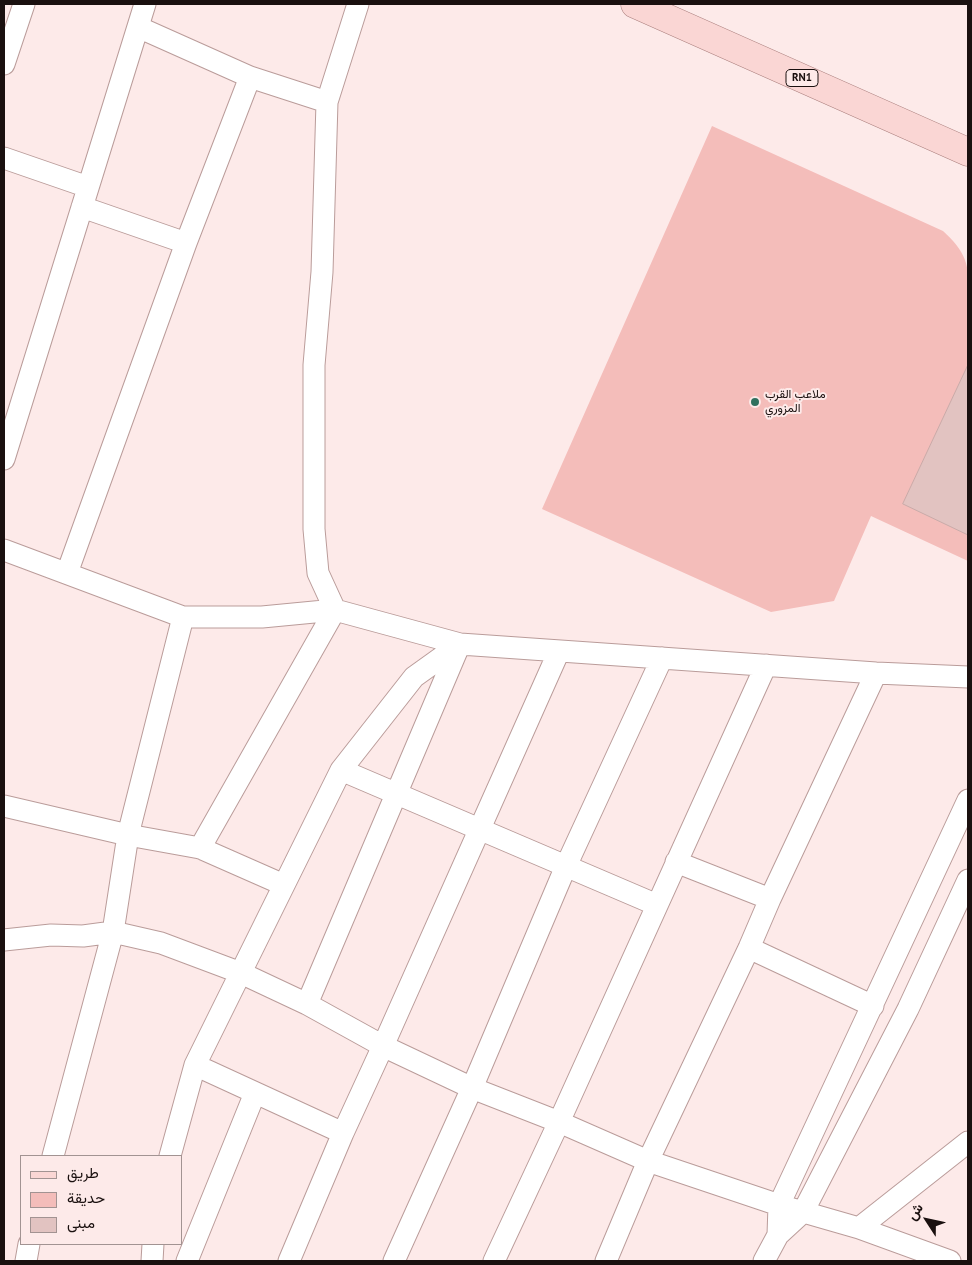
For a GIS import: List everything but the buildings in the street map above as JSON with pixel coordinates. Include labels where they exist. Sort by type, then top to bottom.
[{"type":"main road","name":"RN1","points":[[635,4],[968,152]]},
{"type":"street","points":[[4,64],[24,4]]},
{"type":"street","points":[[4,459],[145,4]]},
{"type":"street","points":[[335,610],[318,573],[314,529],[314,365],[322,272],[327,102],[358,4]]},
{"type":"street","points":[[138,27],[250,77],[327,102]]},
{"type":"street","points":[[67,573],[186,243],[250,77]]},
{"type":"street","points":[[4,158],[186,243]]},
{"type":"street","points":[[4,550],[183,617],[262,616],[335,610],[460,644],[876,673],[968,677]]},
{"type":"street","points":[[200,848],[335,610]]},
{"type":"street","points":[[53,1155],[113,932],[128,835],[183,617]]},
{"type":"street","points":[[170,1155],[195,1065],[341,770],[414,678],[460,644]]},
{"type":"street","points":[[307,1004],[395,793],[460,644]]},
{"type":"street","points":[[289,1261],[343,1133],[559,651]]},
{"type":"street","points":[[394,1261],[472,1088],[566,866],[662,658]]},
{"type":"street","points":[[494,1261],[766,665]]},
{"type":"street","points":[[606,1261],[648,1161],[876,673]]},
{"type":"street","points":[[341,770],[657,905]]},
{"type":"street","points":[[778,1235],[779,1205],[968,800]]},
{"type":"street","points":[[4,806],[128,835],[200,848],[284,885]]},
{"type":"street","points":[[676,862],[770,899]]},
{"type":"street","points":[[764,1261],[778,1235],[803,1212],[908,1009],[968,880]]},
{"type":"street","points":[[4,940],[51,935],[83,936],[113,932],[161,942],[241,973],[307,1004],[383,1046],[472,1088],[559,1122],[648,1161],[779,1205],[859,1228],[950,1261]]},
{"type":"street","points":[[749,948],[873,1006]]},
{"type":"street","points":[[195,1065],[343,1133]]},
{"type":"street","points":[[187,1261],[255,1093]]},
{"type":"street","points":[[859,1228],[968,1142]]},
{"type":"street","points":[[26,1261],[29,1245]]},
{"type":"street","points":[[152,1261],[153,1245]]},
{"type":"green space","name":"ملاعب القرب المزوري","points":[[712,126],[943,231],[957,245],[965,259],[968,275],[968,561],[871,516],[834,601],[771,612],[542,509]]},
{"type":"place","name":"ملاعب القرب المزوري","points":[[755,402]]}]
